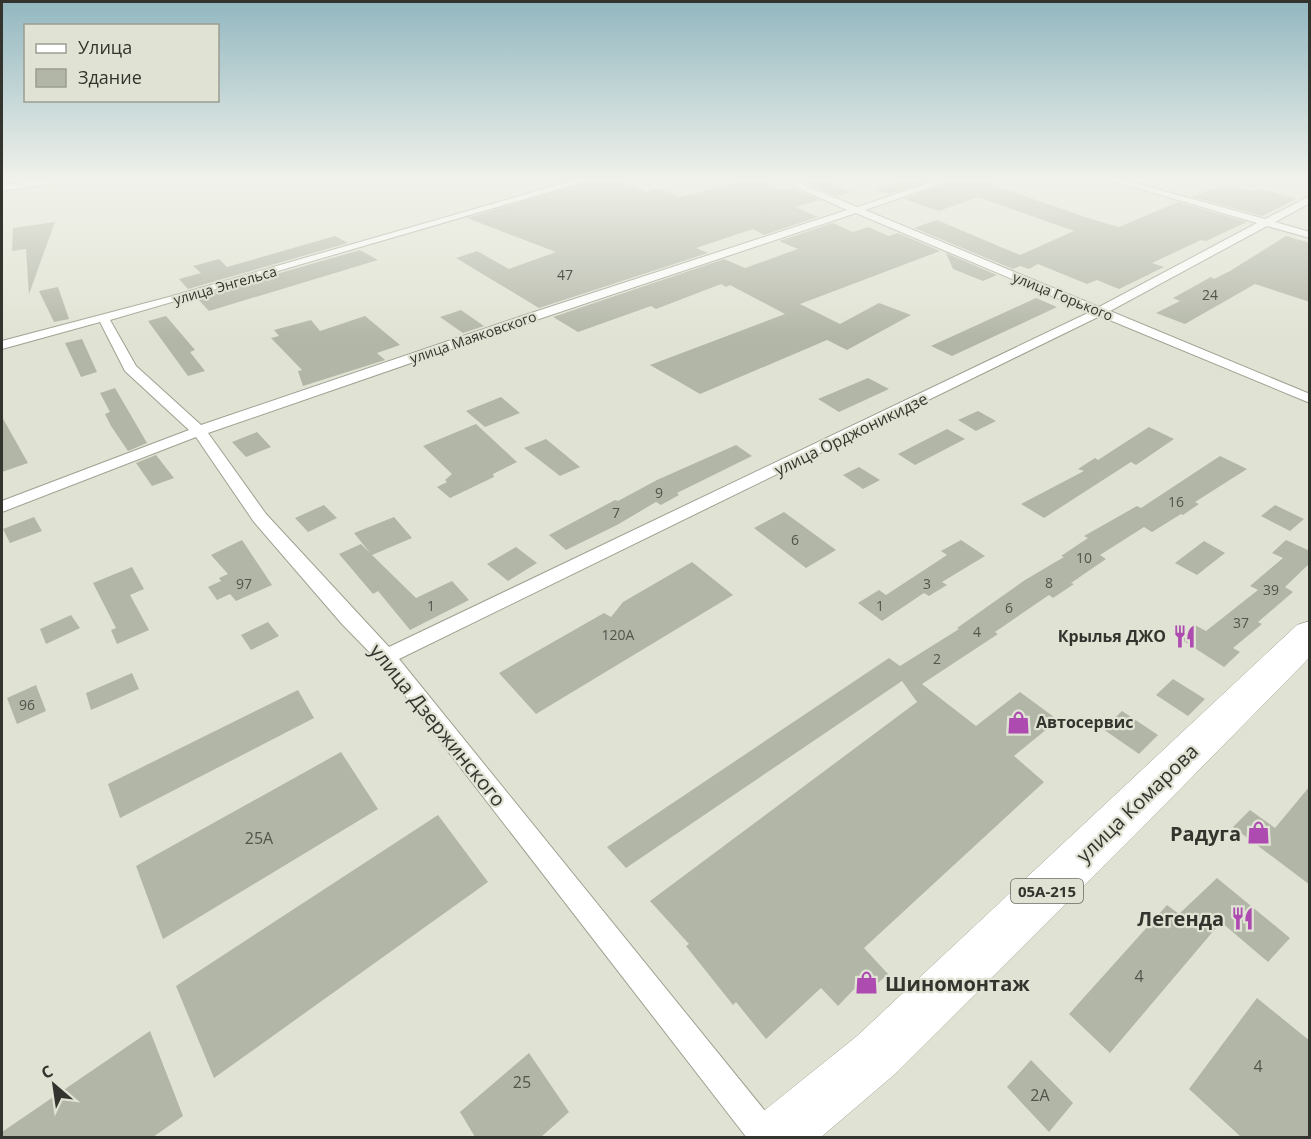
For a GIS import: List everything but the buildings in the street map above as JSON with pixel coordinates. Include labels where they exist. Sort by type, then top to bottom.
[{"type":"highway","name":"улица Комарова","points":[[775,1137],[876,1055],[1120,821],[1310,634]]},
{"type":"street","name":"улица Энгельса","points":[[2,345],[105,319],[401,233]]},
{"type":"street","name":"улица Маяковского","points":[[2,507],[199,431],[785,233]]},
{"type":"street","name":"улица Горького","points":[[911,233],[968,259],[1101,311],[1310,399]]},
{"type":"street","name":"улица Орджоникидзе","points":[[386,657],[1101,311],[1244,233]]},
{"type":"street","name":"улица Дзержинского","points":[[105,319],[130,368],[199,431],[260,518],[349,620],[386,657],[767,1137]]},
{"type":"place","name":"Крылья ДЖО","points":[[1184,636]]},
{"type":"place","name":"Автосервис","points":[[1018,722]]},
{"type":"place","name":"Радуга","points":[[1259,833]]},
{"type":"place","name":"Легенда","points":[[1242,918]]},
{"type":"place","name":"Шиномонтаж","points":[[867,983]]}]
